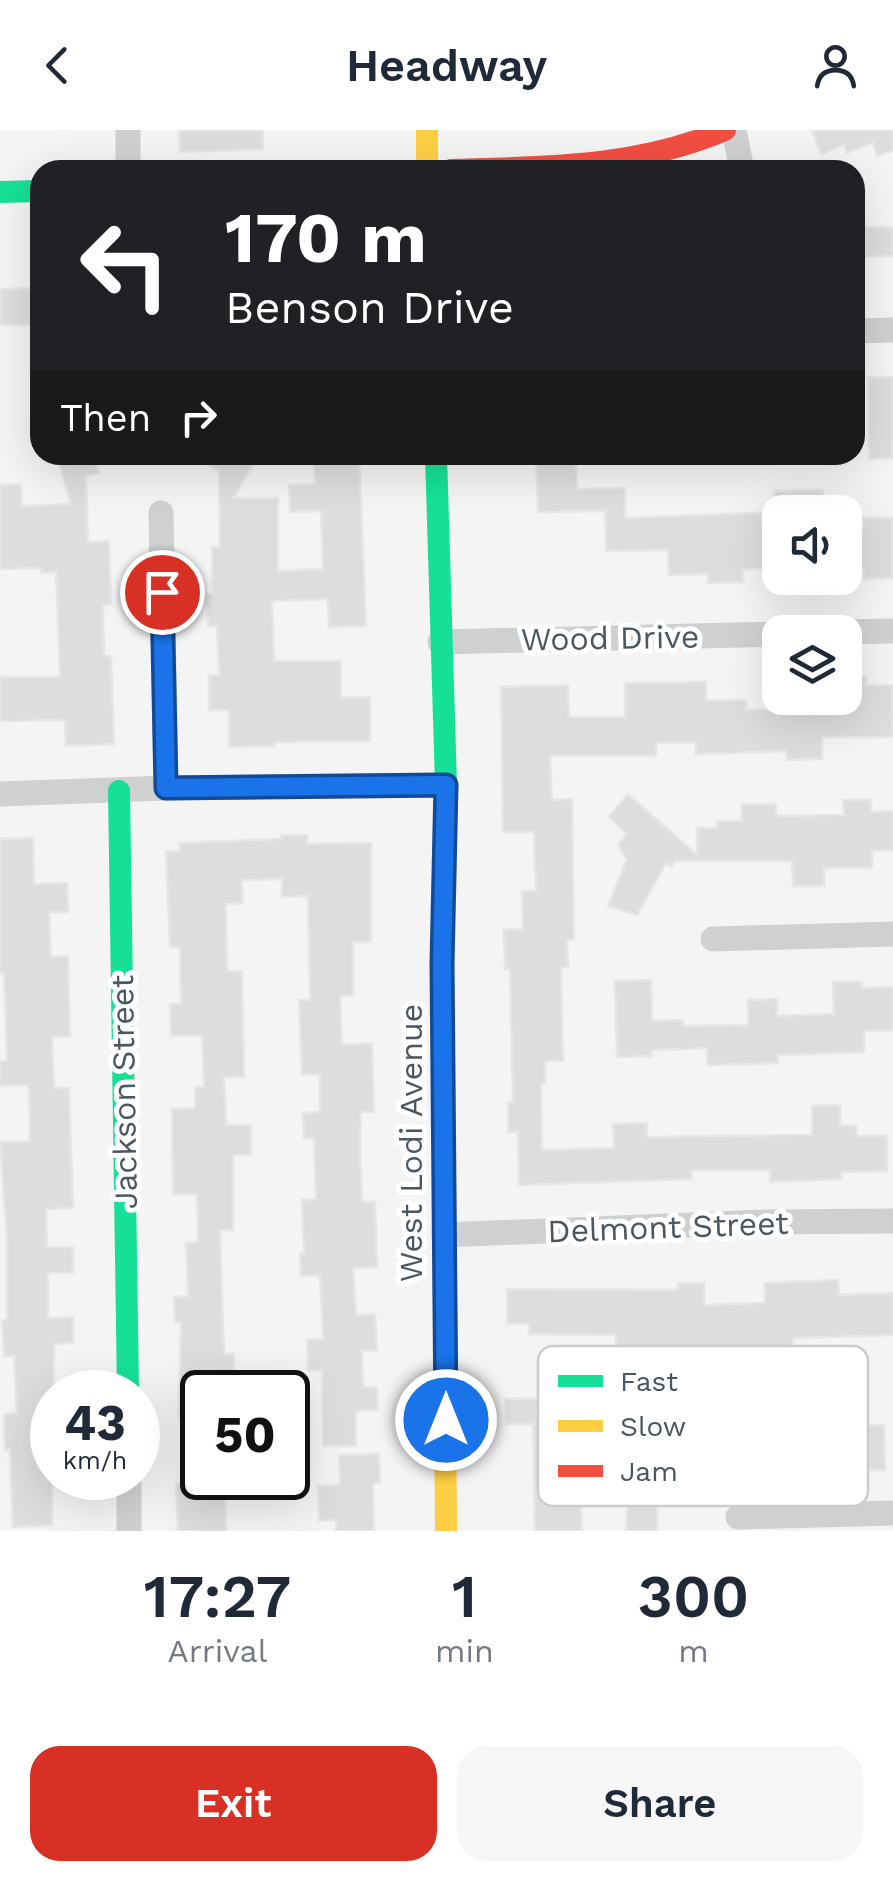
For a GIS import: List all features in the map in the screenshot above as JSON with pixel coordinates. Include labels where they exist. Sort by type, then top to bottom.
[{"type":"main road","points":[[427,130],[427,160]]},
{"type":"main road","points":[[638,160],[726,130]]},
{"type":"main road","points":[[0,192],[30,191]]},
{"type":"main road","name":"West Lodi Avenue","points":[[436,465],[446,785],[442,963],[446,1531]]},
{"type":"main road","name":"Jackson Street","points":[[119,791],[128,1370]]},
{"type":"street","points":[[128,130],[128,160]]},
{"type":"street","points":[[734,130],[740,160]]},
{"type":"street","points":[[865,331],[893,330]]},
{"type":"street","points":[[161,514],[166,788]]},
{"type":"street","points":[[862,632],[893,631]]},
{"type":"street","name":"Wood Drive","points":[[440,642],[762,634]]},
{"type":"street","points":[[0,794],[446,785]]},
{"type":"street","points":[[713,939],[893,934]]},
{"type":"street","name":"Delmont Street","points":[[444,1235],[893,1220]]},
{"type":"street","points":[[129,1500],[129,1531]]},
{"type":"street","points":[[738,1517],[893,1514]]},
{"type":"building","points":[[179,130],[263,130],[263,149],[180,152]]},
{"type":"building","points":[[812,130],[893,130],[893,150],[877,156],[873,143],[847,153],[844,145],[821,154]]},
{"type":"building","points":[[865,227],[893,227],[893,256],[865,257]]},
{"type":"building","points":[[30,288],[30,325],[0,325],[0,289]]},
{"type":"building","points":[[868,377],[893,377],[893,458],[869,459]]},
{"type":"building","points":[[60,465],[96,465],[99,473],[86,476],[88,542],[109,541],[111,605],[103,605],[104,656],[111,656],[114,744],[66,746],[65,720],[0,721],[0,677],[60,677],[56,572],[41,573],[41,568],[0,569],[0,485],[21,484],[22,506],[71,504]]},
{"type":"building","points":[[208,465],[253,465],[233,498],[278,498],[278,571],[323,569],[321,511],[290,512],[289,485],[315,484],[314,465],[359,465],[366,626],[329,627],[328,599],[272,601],[274,661],[341,661],[341,697],[370,697],[370,741],[274,742],[274,746],[229,747],[229,710],[209,710],[209,675],[219,675],[217,626],[208,626],[206,594],[212,594],[212,547],[220,547],[219,472]]},
{"type":"building","points":[[536,465],[576,465],[577,489],[625,488],[625,518],[762,512],[762,569],[743,569],[743,582],[708,583],[708,574],[669,575],[668,550],[606,551],[605,511],[538,512]]},
{"type":"building","points":[[823,490],[823,495],[774,495],[774,491]]},
{"type":"building","points":[[863,518],[893,518],[893,578],[864,579]]},
{"type":"building","points":[[862,677],[866,677],[866,685],[893,685],[893,737],[822,737],[822,759],[787,760],[786,751],[696,754],[696,742],[656,743],[656,756],[550,756],[552,800],[572,799],[574,940],[567,940],[568,967],[561,967],[563,1061],[545,1061],[545,1083],[541,1083],[542,1150],[614,1148],[613,1124],[647,1123],[647,1137],[812,1135],[812,1106],[840,1105],[840,1126],[856,1125],[857,1136],[887,1136],[887,1171],[841,1172],[842,1179],[770,1182],[770,1170],[691,1170],[692,1179],[519,1185],[518,1132],[508,1133],[508,1102],[513,1102],[510,969],[505,969],[504,930],[523,929],[522,891],[536,891],[534,832],[503,832],[501,687],[568,685],[569,717],[625,717],[625,683],[706,682],[706,700],[746,700],[746,710],[762,710],[762,715],[862,715]]},
{"type":"building","points":[[628,794],[697,855],[697,828],[717,828],[717,821],[742,821],[742,804],[776,804],[776,816],[844,815],[843,800],[871,800],[871,812],[893,811],[893,850],[872,851],[872,868],[824,868],[824,886],[793,886],[792,861],[675,861],[671,867],[666,863],[637,915],[608,906],[627,859],[618,845],[627,834],[609,817]]},
{"type":"building","points":[[281,835],[307,835],[307,844],[371,843],[371,942],[353,942],[353,996],[340,996],[342,1045],[372,1043],[374,1112],[361,1112],[360,1152],[362,1202],[375,1202],[377,1267],[353,1268],[356,1315],[375,1314],[377,1350],[362,1351],[363,1387],[377,1387],[378,1410],[356,1411],[356,1446],[323,1446],[322,1370],[308,1370],[307,1339],[323,1339],[320,1275],[301,1276],[302,1200],[316,1199],[314,1138],[304,1138],[303,1113],[320,1112],[320,1074],[302,1075],[299,1000],[310,1000],[308,896],[282,897],[282,879],[242,880],[243,903],[226,904],[227,971],[242,971],[244,1077],[224,1077],[226,1125],[251,1125],[251,1155],[233,1155],[233,1230],[220,1230],[224,1354],[234,1354],[234,1370],[180,1370],[179,1417],[181,1322],[175,1322],[174,1297],[188,1296],[186,1243],[198,1242],[197,1194],[173,1194],[172,1109],[195,1108],[195,1087],[204,1087],[202,1036],[171,1036],[170,1004],[181,1004],[180,947],[170,947],[166,851],[180,851],[179,843],[282,839]]},
{"type":"building","points":[[33,838],[34,884],[67,883],[68,912],[49,912],[51,957],[68,956],[70,1036],[52,1037],[54,1088],[69,1088],[73,1208],[46,1209],[47,1247],[73,1247],[73,1273],[48,1273],[48,1318],[73,1317],[73,1343],[54,1344],[54,1370],[30,1370],[30,1500],[52,1500],[52,1525],[13,1527],[10,1449],[5,1450],[4,1414],[17,1413],[14,1356],[4,1357],[7,1239],[0,1142],[30,1141],[29,1085],[0,1086],[0,1061],[7,1061],[4,973],[0,973],[0,839]]},
{"type":"building","points":[[651,980],[652,1021],[683,1020],[683,1026],[748,1025],[748,1000],[777,999],[777,1016],[834,1014],[833,982],[862,982],[862,988],[893,987],[893,1030],[864,1031],[864,1052],[778,1055],[778,1063],[707,1065],[707,1048],[651,1050],[652,1056],[617,1057],[615,981]]},
{"type":"building","points":[[838,1280],[839,1295],[893,1293],[893,1335],[793,1338],[793,1346],[616,1346],[616,1335],[529,1334],[529,1324],[507,1324],[507,1289],[678,1290],[678,1283],[704,1283],[704,1305],[765,1303],[765,1283]]},
{"type":"building","points":[[505,1399],[538,1399],[538,1506],[581,1506],[582,1531],[535,1531],[533,1424],[506,1424]]},
{"type":"building","points":[[868,1425],[884,1425],[885,1470],[868,1470]]},
{"type":"building","points":[[379,1454],[380,1483],[373,1483],[374,1531],[336,1531],[336,1520],[319,1521],[318,1486],[340,1485],[339,1455]]},
{"type":"building","points":[[176,1483],[180,1483],[180,1500],[225,1500],[226,1531],[178,1531]]},
{"type":"building","points":[[627,1506],[658,1506],[657,1531],[626,1531]]},
{"type":"traffic: fast","points":[[0,192],[30,191]]},
{"type":"traffic: fast","points":[[436,465],[446,785],[443,1166]]},
{"type":"traffic: fast","points":[[119,791],[128,1370]]},
{"type":"traffic: slow","points":[[427,130],[427,160]]},
{"type":"traffic: slow","points":[[443,1166],[446,1531]]},
{"type":"traffic: jam","points":[[616,160],[692,143],[725,130]]},
{"type":"route","points":[[162,592],[166,788],[446,785],[442,963],[446,1420]]}]
